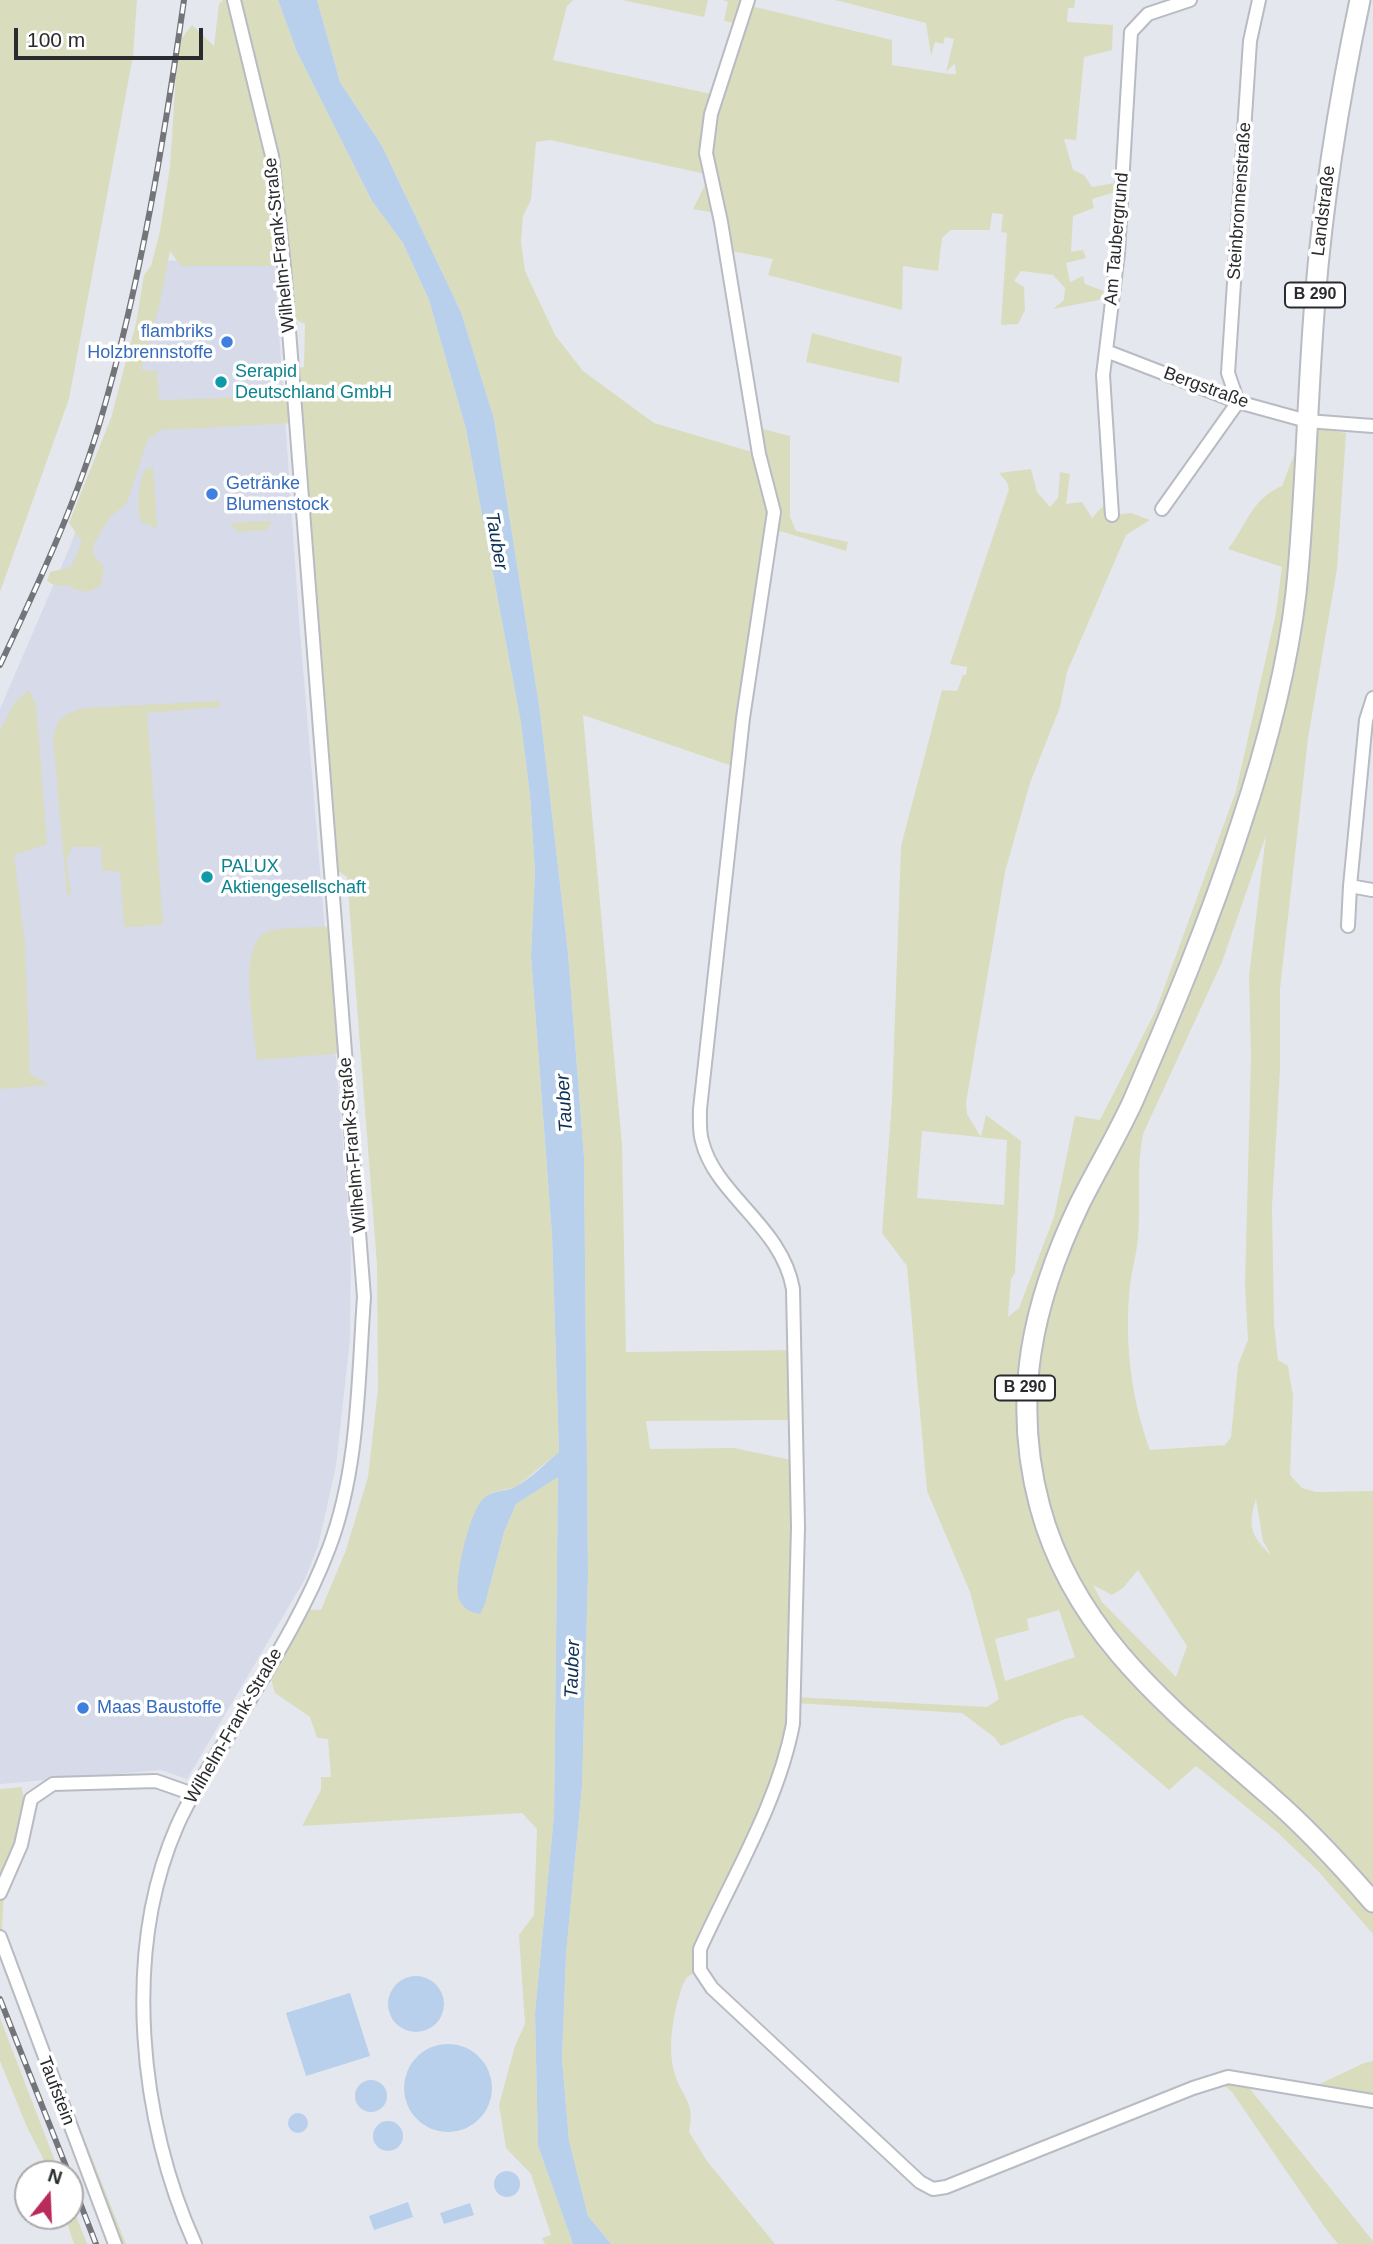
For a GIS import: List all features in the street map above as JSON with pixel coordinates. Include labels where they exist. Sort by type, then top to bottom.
[{"type":"main road","name":"Landstraße","points":[[1360,0],[1337,115],[1322,219],[1296,592],[1275,703],[1240,828],[1176,1001],[1130,1107],[1080,1203],[1057,1258],[1030,1347],[1024,1401],[1031,1465],[1045,1523],[1060,1565],[1084,1609],[1111,1647],[1223,1756],[1293,1818],[1373,1902]]},
{"type":"street","name":"Wilhelm-Frank-Straße","points":[[195,2244],[177,2199],[149,2075],[144,1959],[154,1897],[177,1827],[193,1794],[287,1635],[329,1547],[354,1446],[364,1297],[281,234],[272,156],[234,0]]},
{"type":"street","points":[[748,0],[711,114],[706,153],[722,222],[760,454],[774,512],[745,707],[699,1108],[702,1144],[716,1170],[789,1268],[793,1289],[797,1576],[793,1724],[789,1748],[769,1802],[700,1949],[701,1970],[712,1988],[764,2038],[920,2182],[933,2189],[946,2187],[1193,2088],[1228,2077],[1373,2101]]},
{"type":"street","name":"Am Taubergrund","points":[[1112,515],[1103,374],[1118,253],[1131,32],[1148,14],[1190,0]]},
{"type":"street","name":"Steinbronnenstraße","points":[[1238,402],[1228,373],[1250,41],[1259,0]]},
{"type":"street","name":"Bergstraße","points":[[1105,351],[1238,402],[1307,421],[1373,426]]},
{"type":"street","points":[[1161,509],[1238,402]]},
{"type":"street","points":[[1348,926],[1349,886],[1366,720],[1373,698]]},
{"type":"street","points":[[1349,886],[1372,890]]},
{"type":"street","points":[[0,1893],[21,1844],[31,1799],[40,1791],[54,1784],[156,1781],[193,1794]]},
{"type":"street","name":"Taufstein","points":[[0,1937],[115,2244]]},
{"type":"shaded area","points":[[274,259],[299,620],[351,1240],[350,1339],[336,1466],[318,1546],[305,1579],[187,1779],[161,1770],[0,1784],[0,709],[71,544],[118,411],[157,261]]},
{"type":"green space","points":[[0,0],[137,0],[133,56],[69,399],[0,592]]},
{"type":"green space","points":[[223,0],[278,0],[297,52],[372,201],[403,243],[429,300],[466,429],[521,723],[530,795],[535,872],[531,956],[552,1234],[559,1452],[516,1487],[491,1493],[485,1604],[504,1532],[516,1504],[558,1476],[554,1815],[535,2013],[538,2146],[573,2244],[545,2244],[542,2238],[551,2235],[531,2174],[506,2148],[499,2105],[515,2046],[525,2024],[519,1935],[534,1915],[537,1829],[522,1813],[302,1826],[321,1790],[321,1777],[331,1777],[328,1739],[317,1738],[310,1717],[275,1693],[268,1669],[300,1609],[321,1610],[346,1550],[368,1477],[378,1388],[377,1265],[347,877],[331,866],[296,423],[161,430],[149,438],[127,503],[111,516],[94,543],[93,554],[104,567],[101,585],[84,591],[68,585],[56,586],[47,581],[50,572],[71,567],[82,542],[69,523],[111,418],[136,323],[144,275],[151,266],[160,231],[170,167],[178,43],[192,25],[214,46],[219,4]],"holes":[[[170,251],[181,266],[284,266],[288,316],[305,324],[304,367],[292,369],[294,396],[159,400],[157,371],[141,370],[159,307]]]},
{"type":"green space","points":[[317,0],[573,0],[567,6],[553,60],[716,95],[739,24],[724,21],[728,2],[723,0],[748,0],[747,5],[892,40],[892,65],[949,74],[956,74],[955,63],[946,72],[954,39],[945,37],[943,44],[935,42],[931,56],[926,23],[835,0],[1075,0],[1074,8],[1068,8],[1067,22],[1113,25],[1112,50],[1084,57],[1076,140],[1064,139],[1073,170],[1084,175],[1092,187],[1115,183],[1116,166],[1124,167],[1122,190],[1092,199],[1094,208],[1073,216],[1071,252],[1083,250],[1086,258],[1066,263],[1070,282],[1083,276],[1085,284],[1104,291],[1099,300],[1053,309],[1064,300],[1065,288],[1053,275],[1021,271],[1014,281],[1024,287],[1025,310],[1018,324],[1001,325],[1007,233],[1001,232],[1003,214],[992,213],[990,230],[951,230],[942,238],[938,271],[903,266],[902,310],[768,275],[773,259],[726,250],[720,214],[693,209],[710,175],[550,140],[536,142],[531,200],[523,216],[521,242],[525,271],[555,335],[583,371],[654,423],[759,454],[755,427],[790,436],[790,517],[796,531],[848,542],[846,551],[773,529],[738,768],[583,715],[622,1144],[626,1352],[794,1350],[795,1420],[646,1421],[650,1449],[734,1448],[796,1461],[794,1697],[987,1707],[999,1699],[970,1592],[927,1491],[907,1266],[882,1233],[892,1101],[901,846],[942,690],[957,691],[963,675],[966,675],[967,667],[950,664],[1009,489],[999,473],[1031,469],[1037,492],[1050,507],[1058,498],[1060,472],[1070,474],[1066,504],[1082,502],[1092,518],[1104,505],[1113,515],[1131,513],[1150,520],[1126,535],[1067,672],[1060,707],[1030,783],[1005,872],[966,1103],[967,1114],[981,1137],[986,1115],[1021,1141],[1015,1273],[1011,1279],[1008,1317],[1019,1308],[1054,1217],[1075,1116],[1100,1120],[1156,1010],[1236,791],[1276,613],[1282,567],[1228,549],[1256,505],[1282,486],[1307,421],[1330,421],[1330,430],[1346,433],[1337,569],[1308,738],[1280,989],[1280,1070],[1272,1207],[1274,1324],[1278,1360],[1288,1366],[1293,1396],[1290,1475],[1302,1488],[1316,1492],[1373,1491],[1373,1934],[1319,1872],[1277,1832],[1196,1766],[1169,1790],[1082,1715],[1065,1719],[1001,1746],[994,1737],[962,1713],[794,1703],[789,1748],[711,1926],[700,1970],[687,1977],[683,1984],[671,2038],[674,2071],[691,2113],[689,2132],[707,2161],[775,2244],[611,2244],[588,2216],[569,2141],[562,2059],[566,1954],[582,1786],[588,1575],[584,1157],[568,953],[540,711],[494,419],[461,312],[382,146],[340,82]],"holes":[[[1266,835],[1249,976],[1251,1056],[1245,1285],[1248,1340],[1238,1365],[1231,1437],[1225,1445],[1150,1450],[1134,1390],[1128,1327],[1130,1285],[1138,1237],[1141,1147],[1143,1134],[1222,962]],[[922,1131],[1007,1140],[1004,1205],[917,1198]],[[1256,1499],[1263,1541],[1271,1555],[1255,1536],[1253,1508]],[[1138,1570],[1187,1646],[1176,1677],[1102,1602],[1093,1585],[1112,1595],[1123,1588]],[[1059,1610],[1075,1657],[1005,1681],[995,1639],[1029,1630],[1027,1619]]]},
{"type":"green space","points":[[622,0],[708,0],[704,17]]},
{"type":"green space","points":[[812,333],[902,357],[899,383],[806,362]]},
{"type":"green space","points":[[153,467],[157,528],[141,522],[139,509],[144,470]]},
{"type":"green space","points":[[272,521],[267,530],[238,532],[230,523]]},
{"type":"green space","points":[[29,690],[36,704],[47,844],[14,855],[25,944],[30,1074],[49,1085],[0,1089],[0,730],[15,702]]},
{"type":"green space","points":[[219,701],[220,707],[147,713],[163,925],[124,927],[120,872],[102,870],[101,847],[72,847],[66,860],[71,894],[67,895],[53,738],[60,721],[68,714],[86,708]]},
{"type":"green space","points":[[335,926],[345,1053],[257,1060],[251,1010],[250,969],[252,952],[259,938],[277,929]]},
{"type":"green space","points":[[22,1787],[26,1820],[4,1892],[2,1930],[126,2244],[115,2244],[0,1937],[0,1789]]},
{"type":"green space","points":[[0,2018],[55,2160],[44,2160],[0,2061]]},
{"type":"green space","points":[[1373,2061],[1373,2101],[1307,2090],[1364,2063]]},
{"type":"green space","points":[[1242,2079],[1373,2244],[1338,2244],[1326,2229],[1232,2092],[1218,2080]]},
{"type":"green space","points":[[70,2230],[82,2230],[87,2244],[74,2244]]},
{"type":"water","name":"Tauber","points":[[278,0],[317,0],[340,82],[382,146],[461,312],[494,419],[540,711],[568,953],[584,1157],[588,1575],[582,1786],[566,1954],[562,2059],[569,2141],[588,2216],[611,2244],[573,2244],[538,2146],[535,2013],[554,1815],[558,1477],[516,1504],[504,1532],[480,1614],[463,1605],[458,1590],[467,1533],[482,1500],[490,1494],[517,1486],[559,1452],[552,1234],[531,956],[535,872],[530,795],[521,723],[466,429],[429,300],[403,243],[372,201],[297,52]]},
{"type":"water","points":[[410,1976],[422,1976],[432,1980],[440,1988],[444,2004],[440,2020],[432,2028],[422,2032],[410,2032],[400,2028],[392,2020],[388,2010],[388,1998],[392,1988],[400,1980]]},
{"type":"water","points":[[350,1993],[370,2056],[306,2076],[286,2013]]},
{"type":"water","points":[[448,2044],[465,2048],[479,2057],[488,2071],[492,2088],[488,2105],[479,2119],[465,2128],[448,2132],[431,2128],[417,2119],[408,2105],[404,2088],[408,2071],[417,2057],[431,2048]]},
{"type":"water","points":[[371,2080],[382,2085],[387,2096],[382,2107],[371,2112],[360,2107],[355,2096],[360,2085]]},
{"type":"water","points":[[294,2113],[302,2113],[308,2123],[302,2133],[294,2133],[288,2127],[288,2119]]},
{"type":"water","points":[[388,2121],[399,2125],[403,2136],[399,2147],[388,2151],[377,2147],[373,2136],[377,2125]]},
{"type":"water","points":[[507,2171],[517,2174],[520,2184],[517,2194],[507,2197],[497,2194],[494,2184],[497,2174]]},
{"type":"water","points":[[408,2202],[413,2217],[374,2230],[369,2216]]},
{"type":"water","points":[[470,2203],[474,2215],[444,2224],[440,2213]]},
{"type":"railway","points":[[0,665],[69,511],[102,415],[140,261],[184,0]]},
{"type":"railway","points":[[0,1999],[63,2160]]},
{"type":"railway","points":[[84,2213],[96,2244]]},
{"type":"place","name":"flambriks Holzbrennstoffe","points":[[227,342]]},
{"type":"place","name":"Serapid Deutschland GmbH","points":[[221,382]]},
{"type":"place","name":"Getränke Blumenstock","points":[[212,494]]},
{"type":"place","name":"PALUX Aktiengesellschaft","points":[[207,877]]},
{"type":"place","name":"Maas Baustoffe","points":[[83,1708]]}]
